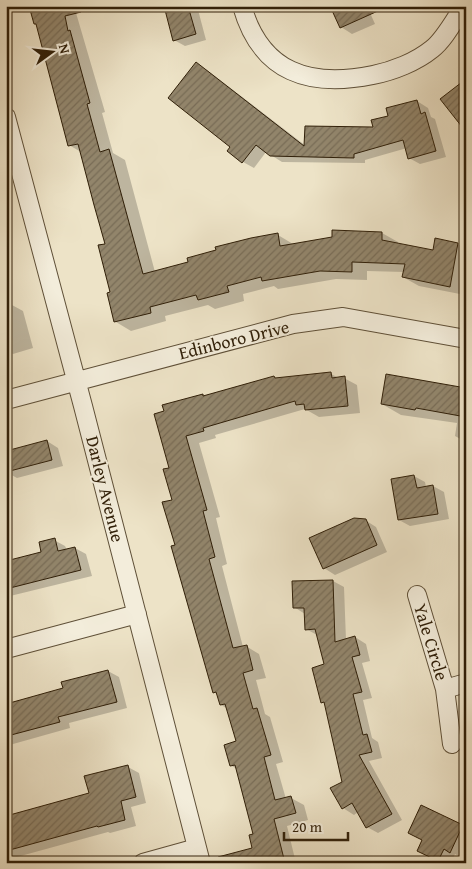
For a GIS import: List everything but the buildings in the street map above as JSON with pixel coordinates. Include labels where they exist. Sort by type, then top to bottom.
[{"type":"street","points":[[242,6],[248,26],[263,50],[285,68],[312,79],[350,80],[389,71],[426,54],[434,48],[464,6]]},
{"type":"street","name":"Darley Avenue","points":[[6,117],[11,151],[77,381],[199,856]]},
{"type":"street","name":"Edinboro Drive","points":[[6,400],[293,324],[343,317],[466,339]]},
{"type":"street","name":"Yale Circle","points":[[417,595],[445,689],[452,744]]},
{"type":"street","points":[[6,649],[137,614]]},
{"type":"street","name":"Yale Circle","points":[[445,689],[466,683]]},
{"type":"street","points":[[143,863],[199,856]]}]
